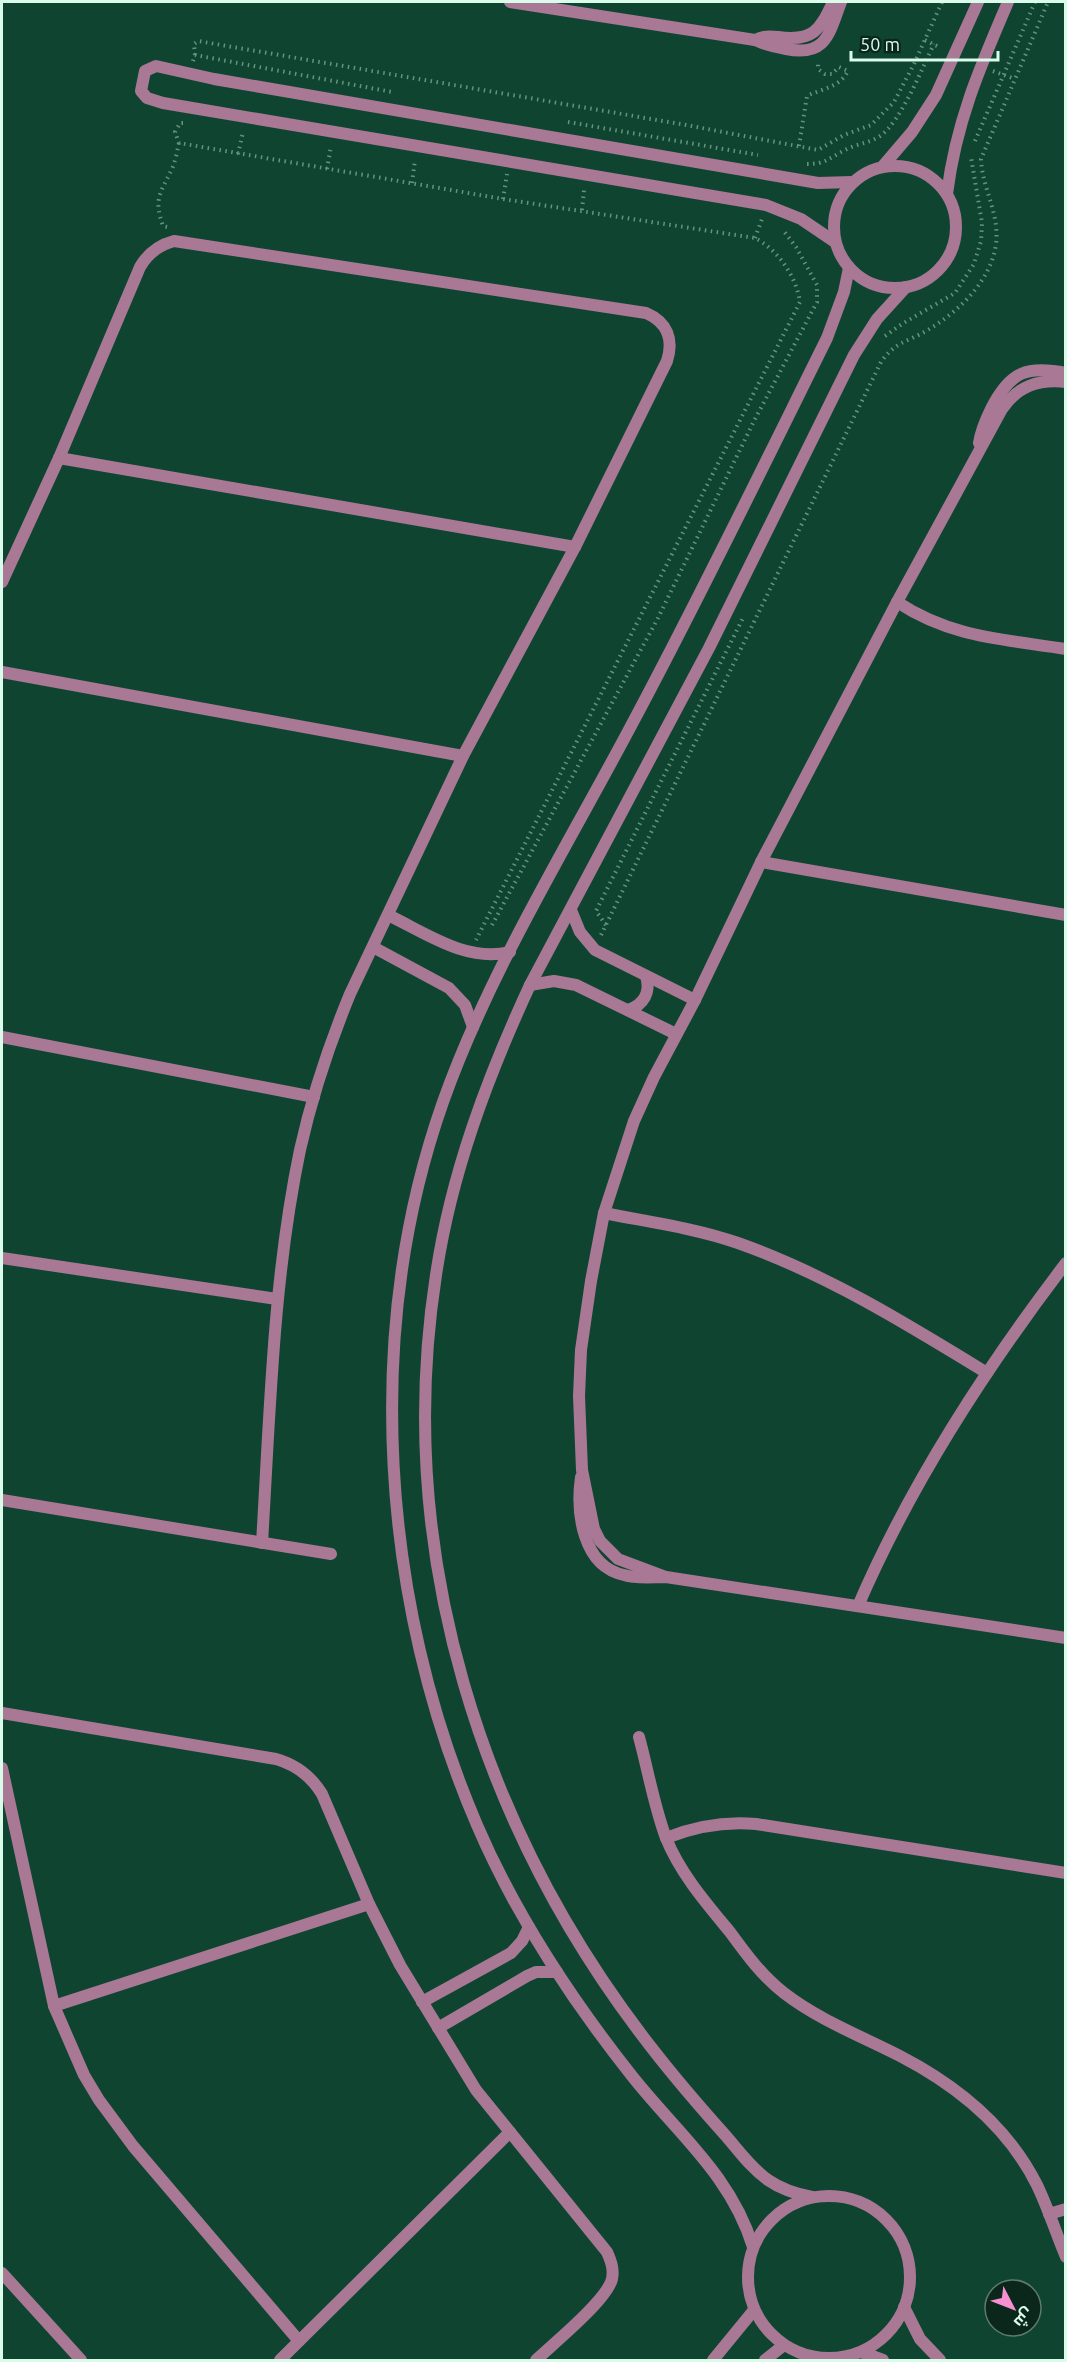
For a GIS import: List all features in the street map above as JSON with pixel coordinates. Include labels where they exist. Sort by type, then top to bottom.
[{"type":"street","points":[[510,2],[755,40],[764,45],[800,52],[819,47],[827,37],[842,2]]},
{"type":"street","points":[[755,40],[768,36],[793,39],[808,36],[820,27],[833,2]]},
{"type":"street","points":[[883,166],[912,132],[936,95],[978,2]]},
{"type":"street","points":[[947,194],[950,165],[962,114],[1008,2]]},
{"type":"street","points":[[835,242],[801,219],[766,205],[163,104],[147,98],[141,91],[145,71],[156,66],[188,74],[818,183],[852,182]]},
{"type":"street","points":[[883,166],[902,166],[920,170],[939,184],[947,194],[955,216],[956,228],[951,251],[937,271],[917,284],[906,287],[890,288],[875,285],[861,278],[849,268],[838,252],[835,242],[833,229],[836,210],[844,192],[862,175],[883,166]]},
{"type":"street","points":[[2,582],[59,458],[140,267],[157,248],[174,241],[646,314],[666,328],[670,353],[574,546],[463,756],[350,994],[334,1034],[314,1097],[293,1189],[277,1299],[262,1543]]},
{"type":"street","points":[[753,2247],[744,2220],[723,2183],[639,2086],[557,1972],[529,1927],[478,1829],[440,1725],[425,1672],[414,1618],[403,1554],[396,1490],[392,1404],[393,1361],[397,1307],[408,1230],[429,1143],[447,1090],[473,1027],[510,952],[683,628],[820,352],[837,315],[849,268]]},
{"type":"street","points":[[812,2197],[790,2206],[771,2220],[753,2247],[747,2279],[754,2310],[767,2330],[784,2345],[799,2353],[830,2358],[861,2352],[887,2334],[904,2307],[910,2275],[906,2252],[896,2230],[873,2208],[859,2201],[844,2197],[812,2197],[782,2188],[756,2170],[662,2062],[626,2014],[555,1905],[513,1822],[479,1736],[453,1647],[435,1555],[428,1486],[425,1416],[429,1323],[441,1244],[457,1176],[488,1082],[530,985],[709,648],[854,355],[877,319],[906,287]]},
{"type":"street","points":[[978,451],[984,424],[1000,391],[1008,382],[1028,370],[1040,369],[1065,373]]},
{"type":"street","points":[[1065,382],[1042,381],[1032,384],[1015,394],[1002,409],[897,602],[761,862],[634,1121],[604,1213],[581,1350],[579,1396],[582,1470],[594,1529],[600,1541],[618,1559],[666,1577],[1065,1638]]},
{"type":"street","points":[[59,458],[574,546]]},
{"type":"street","points":[[897,602],[929,621],[964,633],[1065,649]]},
{"type":"street","points":[[2,672],[463,756]]},
{"type":"street","points":[[761,862],[1065,915]]},
{"type":"street","points":[[571,910],[580,932],[595,950],[695,1000]]},
{"type":"street","points":[[388,915],[469,953],[489,955],[510,952]]},
{"type":"street","points":[[373,947],[449,988],[465,1005],[473,1027]]},
{"type":"street","points":[[628,1010],[635,1008],[646,998],[648,983],[646,976]]},
{"type":"street","points":[[530,985],[554,981],[576,985],[676,1034]]},
{"type":"street","points":[[2,1037],[314,1097]]},
{"type":"street","points":[[604,1213],[706,1233],[767,1254],[884,1311],[987,1373]]},
{"type":"street","points":[[2,1258],[277,1299]]},
{"type":"street","points":[[858,1606],[880,1556],[909,1501],[987,1373],[1065,1263]]},
{"type":"street","points":[[2,1500],[331,1554]]},
{"type":"street","points":[[2,1713],[276,1759],[297,1767],[315,1783],[322,1794],[369,1904],[400,1965],[476,2090],[607,2252],[613,2269],[612,2279],[604,2295],[536,2361]]},
{"type":"street","points":[[639,1737],[666,1838],[696,1890],[769,1981],[810,2011],[927,2070],[953,2088],[1000,2132],[1020,2157],[1037,2184],[1065,2257]]},
{"type":"street","points":[[2,1768],[54,2006],[84,2075],[115,2123],[299,2341]]},
{"type":"street","points":[[666,1838],[720,1823],[756,1824],[1065,1873]]},
{"type":"street","points":[[54,2006],[369,1904]]},
{"type":"street","points":[[422,2002],[511,1953],[522,1941],[529,1927]]},
{"type":"street","points":[[438,2028],[527,1976],[536,1972],[557,1972]]},
{"type":"street","points":[[280,2361],[510,2132]]},
{"type":"street","points":[[1049,2214],[1065,2209]]},
{"type":"street","points":[[2,2273],[81,2361]]},
{"type":"street","points":[[904,2307],[920,2339],[940,2361]]},
{"type":"street","points":[[713,2361],[754,2310]]},
{"type":"street","points":[[765,2361],[784,2345]]},
{"type":"street","points":[[861,2352],[883,2361]]},
{"type":"path","points":[[188,74],[195,55],[194,44],[198,41],[818,150],[844,135],[871,125],[894,102],[942,2]]},
{"type":"path","points":[[883,338],[902,324],[955,293],[974,264],[981,241],[982,223],[971,163],[972,148],[1035,2]]},
{"type":"path","points":[[595,950],[881,362],[897,344],[925,332],[951,314],[965,302],[986,274],[996,245],[996,225],[990,195],[981,176],[981,159],[1048,2]]},
{"type":"path","points":[[800,164],[820,164],[845,150],[879,137],[892,126],[934,44]]},
{"type":"path","points":[[799,146],[807,96],[844,80],[848,71],[839,67],[832,74],[820,72],[818,63],[823,53]]},
{"type":"path","points":[[195,55],[394,92]]},
{"type":"path","points":[[175,228],[163,226],[157,208],[159,193],[172,171],[179,143],[175,132],[180,123],[181,107]]},
{"type":"path","points":[[567,122],[769,157]]},
{"type":"path","points":[[180,123],[190,124]]},
{"type":"path","points":[[232,130],[254,134]]},
{"type":"path","points":[[238,154],[243,132]]},
{"type":"path","points":[[179,143],[503,199],[755,238],[770,246],[798,291],[800,302],[469,953]]},
{"type":"path","points":[[320,144],[342,147]]},
{"type":"path","points":[[327,169],[331,146]]},
{"type":"path","points":[[405,157],[416,158],[412,183]]},
{"type":"path","points":[[496,171],[518,175]]},
{"type":"path","points":[[503,199],[507,173]]},
{"type":"path","points":[[582,210],[584,188],[595,190]]},
{"type":"path","points":[[750,219],[769,224]]},
{"type":"path","points":[[492,925],[658,618],[754,421],[817,302],[817,285],[785,231],[777,228]]},
{"type":"path","points":[[606,925],[596,911],[747,611]]}]
